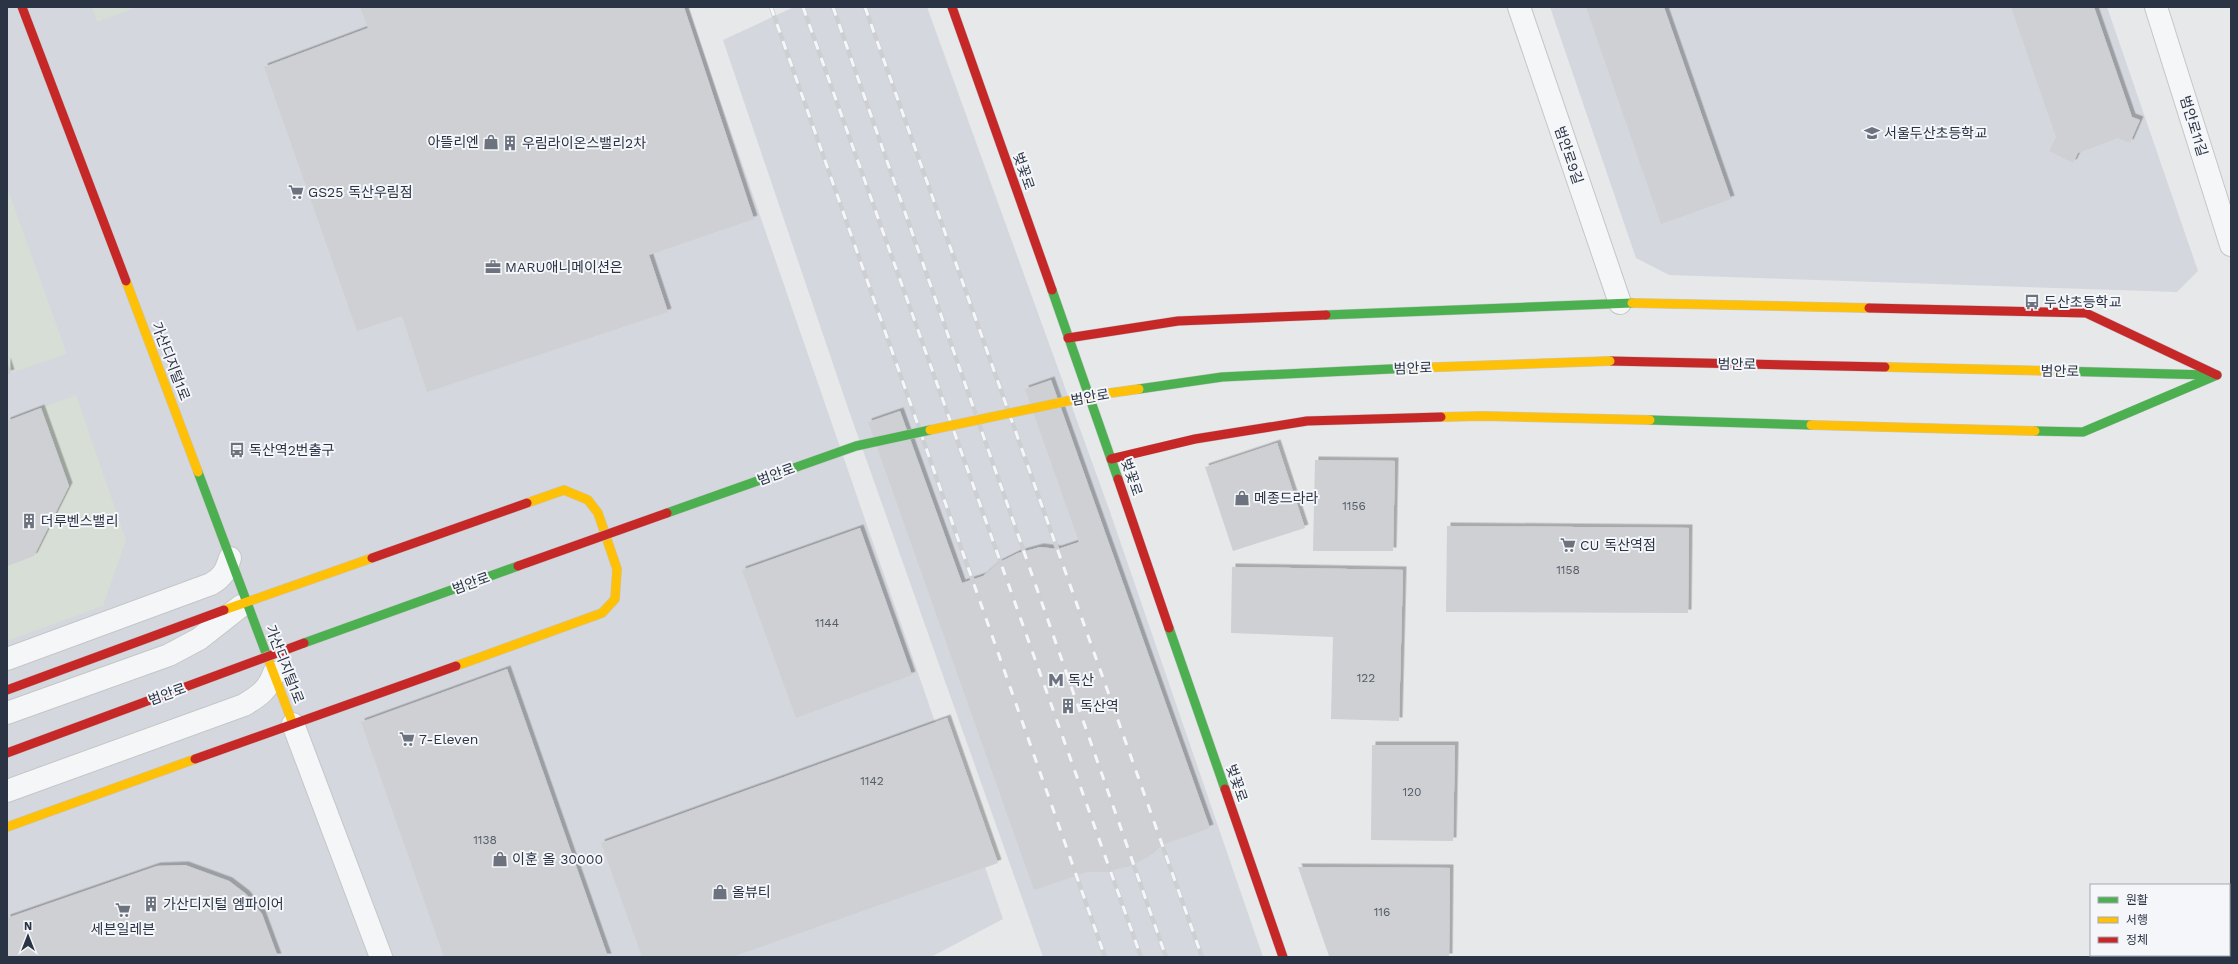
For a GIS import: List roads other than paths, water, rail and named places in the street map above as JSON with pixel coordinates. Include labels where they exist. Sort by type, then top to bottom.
[{"type":"main road","name":"가산디지털1로","points":[[22,7],[293,724]]},
{"type":"main road","name":"벚꽃로","points":[[952,7],[1283,957]]},
{"type":"main road","points":[[1068,338],[1178,321],[1620,303],[2086,313],[2221,375]]},
{"type":"main road","name":"범안로","points":[[7,753],[352,625],[856,446],[1096,395],[1222,377],[1610,361],[2221,375]]},
{"type":"main road","points":[[1111,460],[1195,439],[1307,421],[1475,416],[2083,432],[2221,375]]},
{"type":"main road","points":[[7,690],[247,602],[564,490],[588,500],[598,513],[617,569],[615,599],[602,613],[7,827]]},
{"type":"street","name":"범안로9길","points":[[1518,7],[1620,303]]},
{"type":"street","name":"범안로11길","points":[[2156,7],[2231,245]]},
{"type":"street","points":[[7,659],[211,584],[222,578],[227,570],[230,558]]},
{"type":"street","points":[[7,713],[170,655],[199,639],[247,602]]},
{"type":"street","points":[[7,791],[244,705],[262,694],[269,686],[274,673]]},
{"type":"street","points":[[293,724],[380,957]]},
{"type":"railway","points":[[771,7],[1105,957]]},
{"type":"railway","points":[[803,7],[1141,957]]},
{"type":"railway","points":[[833,7],[1166,957]]},
{"type":"railway","points":[[865,7],[1202,957]]},
{"type":"place","name":"서울두산초등학교","points":[[1872,133]]},
{"type":"place","name":"아뜰리엔","points":[[491,142]]},
{"type":"place","name":"우림라이온스밸리2차","points":[[510,143]]},
{"type":"place","name":"GS25 독산우림점","points":[[296,192]]},
{"type":"place","name":"MARU애니메이션은","points":[[493,267]]},
{"type":"place","name":"두산초등학교","points":[[2032,302]]},
{"type":"place","name":"독산역2번출구","points":[[237,450]]},
{"type":"place","name":"메종드라라","points":[[1242,498]]},
{"type":"place","name":"더루벤스밸리","points":[[29,521]]},
{"type":"place","name":"CU 독산역점","points":[[1568,545]]},
{"type":"place","name":"독산","points":[[1056,680]]},
{"type":"place","name":"독산역","points":[[1068,706]]},
{"type":"place","name":"7-Eleven","points":[[407,739]]},
{"type":"place","name":"이훈 올 30000","points":[[500,859]]},
{"type":"place","name":"올뷰티","points":[[720,892]]},
{"type":"place","name":"가산디지털 엠파이어","points":[[151,904]]},
{"type":"place","name":"세븐일레븐","points":[[123,910]]}]
